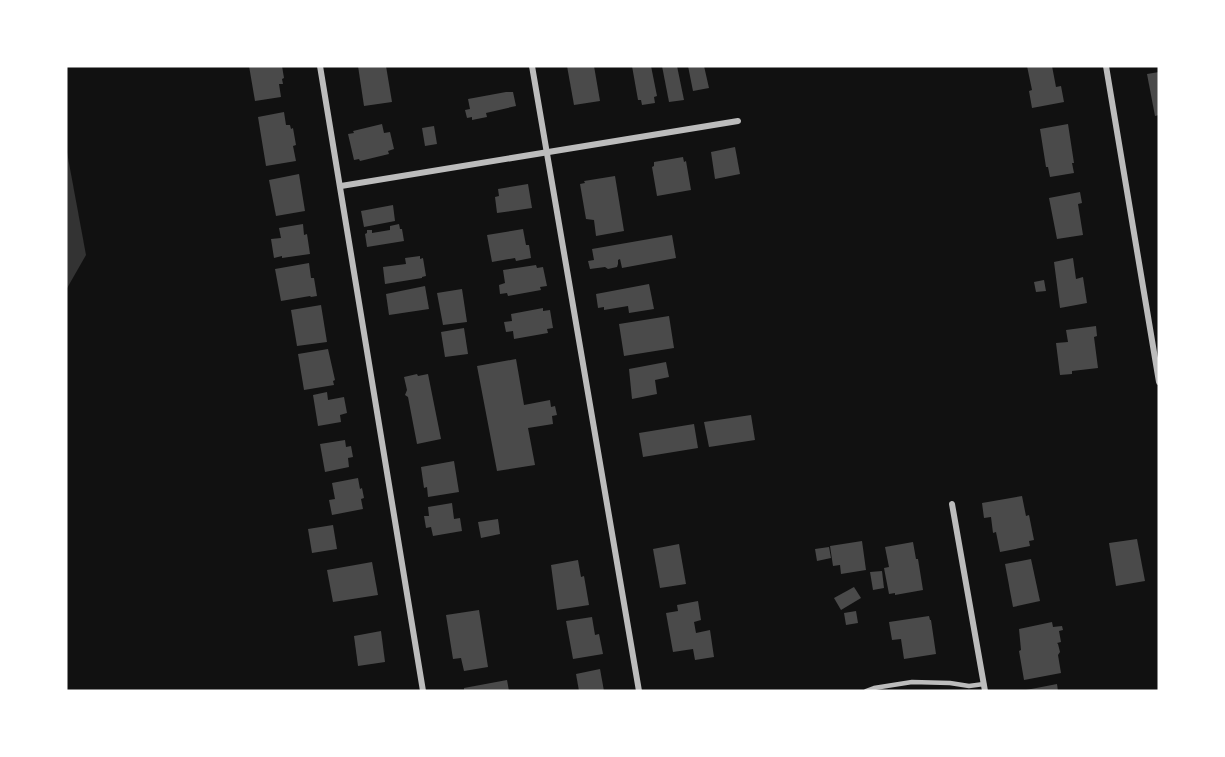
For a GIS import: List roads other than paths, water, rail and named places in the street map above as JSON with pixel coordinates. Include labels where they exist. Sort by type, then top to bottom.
[{"type":"street","points":[[320,66],[423,691]]},
{"type":"street","points":[[532,66],[639,691]]},
{"type":"street","points":[[1106,66],[1159,382]]},
{"type":"street","points":[[341,186],[738,121]]},
{"type":"street","points":[[952,504],[985,687]]},
{"type":"lane","points":[[866,691],[912,682],[985,687]]}]
